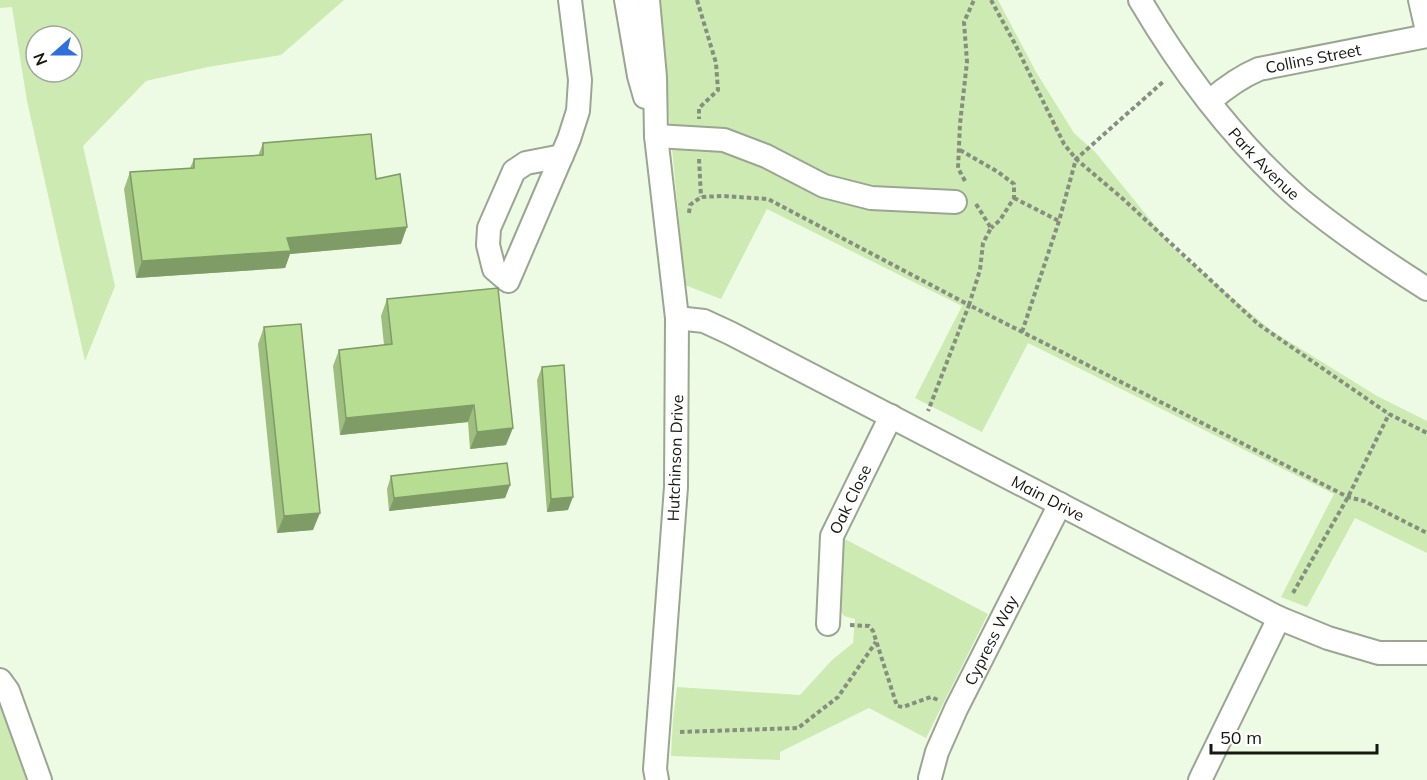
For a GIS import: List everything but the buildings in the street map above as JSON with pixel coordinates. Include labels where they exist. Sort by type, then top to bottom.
[{"type":"street","points":[[562,156],[526,163],[514,171],[493,218],[489,228],[488,245],[494,269],[508,281],[562,156],[578,111],[580,80],[570,0]]},
{"type":"street","name":"Hutchinson Drive","points":[[626,0],[639,76],[656,136]]},
{"type":"street","name":"Hutchinson Drive","points":[[648,0],[655,77],[656,136],[677,318],[676,487],[655,769],[657,780]]},
{"type":"street","name":"Park Avenue","points":[[1140,0],[1174,54],[1210,102],[1260,160],[1300,198],[1344,233],[1427,289]]},
{"type":"street","points":[[1420,0],[1427,34]]},
{"type":"street","name":"Collins Street","points":[[1210,102],[1232,83],[1259,69],[1427,34]]},
{"type":"street","points":[[656,136],[724,140],[766,156],[824,186],[871,198],[966,196]]},
{"type":"street","name":"Main Drive","points":[[677,318],[704,321],[730,333],[1279,618],[1328,638],[1379,653],[1427,653]]},
{"type":"street","name":"Oak Close","points":[[828,624],[832,536],[891,416]]},
{"type":"street","name":"Cypress Way","points":[[930,780],[937,752],[956,709],[1060,504]]},
{"type":"street","points":[[1200,780],[1279,618]]},
{"type":"street","points":[[0,680],[8,691],[40,780]]},
{"type":"path","points":[[697,0],[716,63],[718,90],[699,108],[701,197]]},
{"type":"path","points":[[974,0],[964,22],[967,62],[958,168],[966,196],[991,228]]},
{"type":"path","points":[[991,0],[1064,144],[1076,159],[1122,198],[1258,324],[1389,414],[1427,433]]},
{"type":"path","points":[[1022,332],[1059,221],[1076,159],[1164,81]]},
{"type":"path","points":[[921,432],[981,270],[983,243],[991,228],[1000,220],[1014,198],[1014,184],[960,150]]},
{"type":"path","points":[[688,218],[690,205],[701,197],[768,199],[1022,332],[1348,497],[1364,501],[1427,533]]},
{"type":"path","points":[[1014,198],[1059,221]]},
{"type":"path","points":[[1293,593],[1348,497],[1389,414]]},
{"type":"path","points":[[828,624],[869,626],[873,631],[897,706],[903,707],[932,697],[956,709]]},
{"type":"path","points":[[658,733],[798,728],[838,697],[876,642]]},
{"type":"green space","points":[[0,0],[344,0],[281,55],[208,67],[146,81],[83,146],[115,286],[85,361],[24,84],[84,84],[84,24],[24,24],[24,82],[12,7],[0,8]]},
{"type":"green space","points":[[656,0],[998,0],[1036,72],[1074,133],[1096,153],[1174,249],[1272,331],[1377,396],[1427,421],[1427,553],[1355,518],[1307,607],[1281,597],[1334,494],[1028,343],[982,432],[915,398],[962,306],[767,209],[721,299],[685,285]]},
{"type":"green space","points":[[841,537],[988,614],[926,738],[869,708],[780,752],[780,760],[671,756],[677,687],[800,695],[832,660],[853,643],[855,619],[844,616],[839,609]]},
{"type":"green space","points":[[0,697],[32,780],[0,780]]}]
